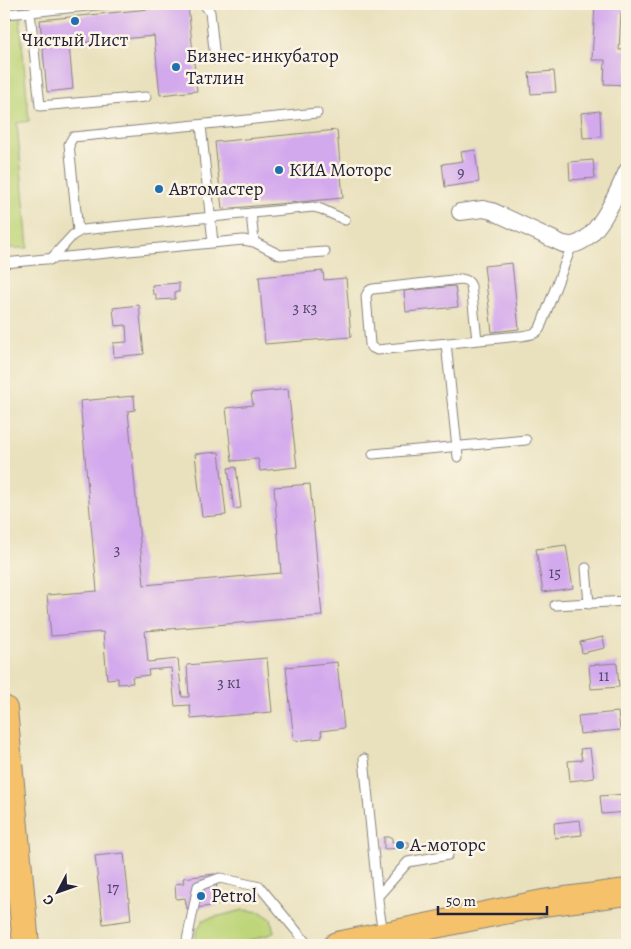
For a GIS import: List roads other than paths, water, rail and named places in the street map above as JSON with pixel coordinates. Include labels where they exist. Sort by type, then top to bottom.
[{"type":"main road","points":[[4,709],[8,808],[26,945]]},
{"type":"main road","points":[[337,945],[542,903],[627,892]]},
{"type":"street","points":[[460,212],[492,211],[563,244],[572,245],[587,237],[610,210],[627,171]]},
{"type":"lane","points":[[8,14],[19,4]]},
{"type":"lane","points":[[8,14],[106,4]]},
{"type":"lane","points":[[204,4],[210,12],[215,59]]},
{"type":"lane","points":[[30,12],[40,106],[146,97]]},
{"type":"lane","points":[[78,231],[70,144],[72,138],[317,113]]},
{"type":"lane","points":[[200,124],[213,243]]},
{"type":"lane","points":[[50,260],[78,231],[82,230],[317,208],[321,208],[345,220]]},
{"type":"lane","points":[[251,214],[254,242]]},
{"type":"lane","points":[[4,263],[243,240],[254,242],[280,255],[325,252]]},
{"type":"lane","points":[[477,340],[471,286],[466,280],[373,289],[369,290],[366,296],[370,344],[377,350],[525,336],[534,334],[538,331],[572,245]]},
{"type":"lane","points":[[446,343],[458,457]]},
{"type":"lane","points":[[373,454],[526,440]]},
{"type":"lane","points":[[586,568],[589,604]]},
{"type":"lane","points":[[555,606],[627,601]]},
{"type":"lane","points":[[364,759],[383,935]]},
{"type":"lane","points":[[378,896],[408,862],[448,855]]},
{"type":"lane","points":[[186,945],[198,886],[220,878],[260,887],[308,945]]},
{"type":"place","name":"Чистый Лист","points":[[75,21]]},
{"type":"place","name":"Бизнес-инкубатор Татлин","points":[[176,67]]},
{"type":"place","name":"КИА Моторс","points":[[279,170]]},
{"type":"place","name":"Автомастер","points":[[159,189]]},
{"type":"place","name":"А-моторс","points":[[400,845]]},
{"type":"place","name":"Petrol","points":[[201,896]]}]
